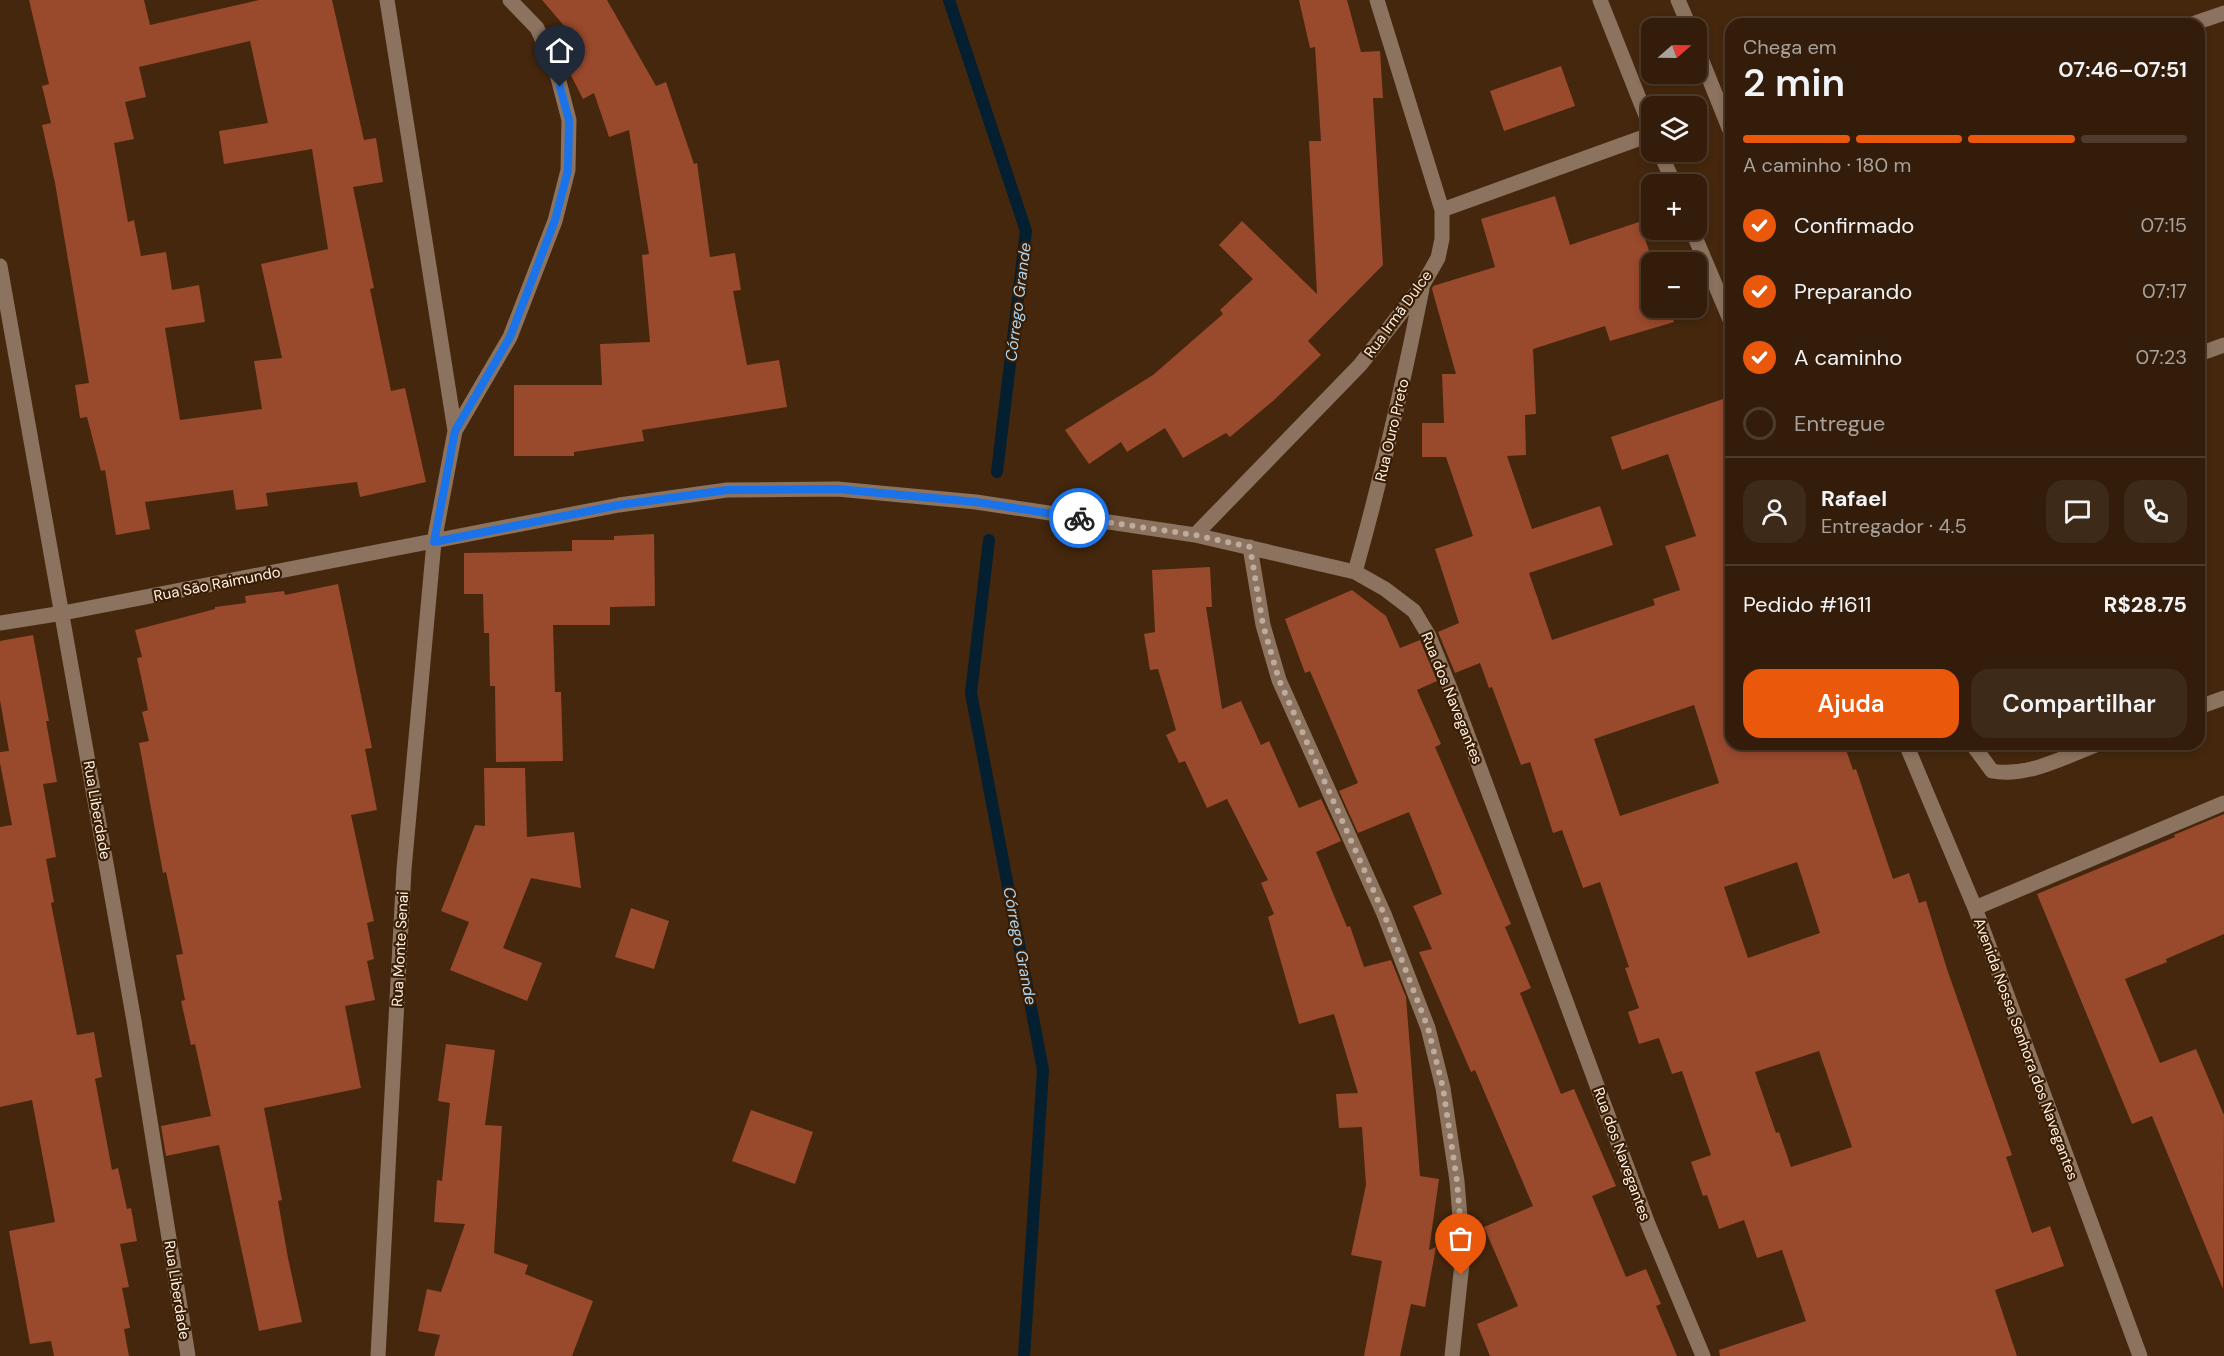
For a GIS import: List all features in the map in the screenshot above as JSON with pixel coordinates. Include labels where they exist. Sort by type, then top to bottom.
[{"type":"street","points":[[387,0],[455,431]]},
{"type":"street","points":[[455,431],[510,337],[555,220],[568,170],[569,120],[556,70],[537,28],[510,0]]},
{"type":"street","name":"Rua Irmã Dulce","points":[[1195,535],[1360,365],[1422,286],[1438,258],[1442,239],[1442,210],[1377,0]]},
{"type":"street","points":[[1600,0],[1641,105]]},
{"type":"street","points":[[1678,0],[1685,18]]},
{"type":"street","points":[[2205,19],[2224,12]]},
{"type":"street","points":[[1707,73],[1725,118]]},
{"type":"street","points":[[1442,210],[1641,137]]},
{"type":"street","points":[[1696,240],[1725,308]]},
{"type":"street","name":"Rua Liberdade","points":[[0,266],[134,1021],[188,1356]]},
{"type":"street","name":"Rua Ouro Preto","points":[[1355,573],[1381,480],[1403,386],[1422,286]]},
{"type":"street","points":[[2205,352],[2224,345]]},
{"type":"street","name":"Rua Monte Senai","points":[[378,1356],[404,869],[434,542],[455,431]]},
{"type":"street","name":"Rua dos Navegantes","points":[[434,542],[619,505],[727,490],[837,489],[976,502],[1195,535],[1355,573],[1385,589],[1414,610],[1429,636],[1648,1224],[1703,1356]]},
{"type":"street","name":"Rua São Raimundo","points":[[0,623],[434,542]]},
{"type":"street","points":[[1250,547],[1263,625],[1279,680],[1384,914],[1428,1028],[1443,1088],[1457,1181],[1463,1254],[1452,1356]]},
{"type":"street","points":[[2205,705],[2224,698]]},
{"type":"street","name":"Avenida Nossa Senhora dos Navegantes","points":[[1909,750],[1975,908],[2140,1356]]},
{"type":"street","points":[[1976,750],[1992,771],[2008,774],[2024,772],[2083,750]]},
{"type":"street","points":[[1975,908],[2224,803]]},
{"type":"building","points":[[29,0],[144,0],[150,25],[259,0],[332,0],[364,140],[376,138],[383,182],[353,187],[374,288],[370,289],[391,391],[405,388],[426,482],[360,497],[357,482],[266,493],[268,506],[236,510],[233,490],[145,502],[150,529],[116,535],[105,470],[101,471],[87,417],[80,418],[75,385],[89,383],[55,183],[42,125],[51,123],[42,86],[49,84]],"holes":[[[250,41],[268,123],[219,131],[224,164],[312,149],[328,249],[261,264],[282,358],[254,361],[262,409],[180,420],[165,328],[205,322],[199,285],[172,290],[166,252],[141,256],[134,220],[128,222],[114,143],[134,139],[125,102],[146,97],[139,67]]]},
{"type":"building","points":[[542,0],[607,0],[656,86],[666,82],[694,164],[697,163],[710,257],[735,253],[741,290],[733,291],[747,365],[779,360],[787,407],[642,430],[644,441],[574,452],[574,456],[514,456],[514,385],[602,385],[600,344],[650,342],[642,255],[649,254],[629,130],[609,137],[594,93],[583,99],[551,36],[566,28]]},
{"type":"building","points":[[1299,0],[1347,0],[1361,52],[1380,51],[1383,98],[1373,98],[1383,265],[1308,341],[1321,355],[1273,401],[1230,437],[1226,433],[1183,458],[1165,428],[1127,452],[1121,442],[1089,464],[1065,430],[1153,375],[1223,314],[1220,310],[1253,279],[1219,245],[1242,221],[1317,294],[1309,141],[1321,141],[1315,47],[1310,48]]},
{"type":"building","points":[[1561,66],[1575,106],[1504,131],[1490,91]]},
{"type":"building","points":[[1555,196],[1570,245],[1639,222],[1641,240],[1645,240],[1650,252],[1641,252],[1641,318],[1673,318],[1674,322],[1610,341],[1605,326],[1533,349],[1536,414],[1525,415],[1526,455],[1507,456],[1532,529],[1600,506],[1613,545],[1529,573],[1552,640],[1655,605],[1653,599],[1680,590],[1665,546],[1696,536],[1668,454],[1622,470],[1611,437],[1723,399],[1725,405],[1725,750],[1846,750],[1853,770],[1856,769],[1893,879],[1909,873],[1919,903],[1926,901],[1947,969],[2012,1155],[2006,1157],[2032,1233],[2050,1226],[2064,1266],[1995,1290],[2017,1356],[1720,1356],[1719,1350],[1806,1321],[1782,1250],[1757,1258],[1744,1220],[1719,1229],[1707,1195],[1703,1196],[1691,1162],[1711,1155],[1682,1071],[1672,1074],[1659,1038],[1639,1044],[1628,1012],[1639,1008],[1625,968],[1629,967],[1600,882],[1583,888],[1562,830],[1553,833],[1530,762],[1521,765],[1492,687],[1489,688],[1480,663],[1455,673],[1438,632],[1459,623],[1435,549],[1473,536],[1446,457],[1422,457],[1422,423],[1444,423],[1442,374],[1456,374],[1433,286],[1495,267],[1481,219]],"holes":[[[1694,705],[1719,783],[1620,816],[1594,739]],[[1797,862],[1820,933],[1748,958],[1724,887]],[[1819,1051],[1852,1147],[1791,1167],[1779,1132],[1776,1133],[1755,1072]]]},
{"type":"building","points":[[654,534],[655,606],[610,607],[610,625],[553,625],[555,692],[561,692],[563,761],[496,762],[495,686],[490,686],[489,633],[484,633],[483,594],[464,594],[464,553],[572,551],[572,540],[614,540],[614,536]]},
{"type":"building","points":[[1210,567],[1212,607],[1206,607],[1222,709],[1241,701],[1261,745],[1269,741],[1299,808],[1321,799],[1341,841],[1316,852],[1347,927],[1350,926],[1364,967],[1391,960],[1406,997],[1420,1176],[1439,1179],[1429,1250],[1436,1247],[1425,1307],[1411,1304],[1400,1356],[1364,1356],[1382,1261],[1351,1255],[1366,1185],[1362,1127],[1339,1128],[1336,1094],[1358,1093],[1334,1014],[1299,1024],[1268,917],[1274,914],[1261,883],[1268,880],[1227,799],[1207,808],[1185,761],[1179,763],[1166,735],[1176,730],[1158,669],[1150,670],[1144,634],[1155,632],[1152,570]]},
{"type":"building","points":[[338,584],[372,748],[365,749],[377,810],[351,815],[374,921],[367,923],[374,959],[367,961],[375,1000],[345,1006],[361,1088],[264,1108],[282,1200],[278,1201],[288,1258],[302,1322],[259,1331],[219,1145],[166,1156],[161,1126],[211,1116],[195,1044],[191,1045],[181,1001],[185,1000],[176,955],[183,954],[166,872],[163,873],[139,743],[149,741],[142,712],[148,710],[137,658],[142,657],[135,630],[215,609],[215,607],[246,603],[245,596],[284,591],[285,595]]},
{"type":"building","points":[[1352,590],[1386,616],[1400,648],[1420,640],[1437,681],[1417,690],[1441,744],[1435,747],[1511,924],[1505,927],[1531,988],[1520,993],[1561,1094],[1574,1089],[1616,1186],[1592,1196],[1626,1277],[1646,1269],[1661,1304],[1656,1306],[1677,1356],[1490,1356],[1477,1324],[1518,1306],[1484,1227],[1533,1206],[1475,1070],[1471,1072],[1419,952],[1432,949],[1413,906],[1442,894],[1409,812],[1358,833],[1339,791],[1358,783],[1310,671],[1305,673],[1285,619]]},
{"type":"building","points":[[33,635],[49,721],[46,721],[57,782],[43,784],[56,857],[46,859],[54,902],[51,903],[77,1035],[94,1032],[102,1077],[95,1079],[112,1170],[118,1168],[127,1209],[131,1208],[137,1241],[120,1244],[129,1287],[122,1288],[130,1328],[124,1329],[129,1356],[54,1356],[51,1341],[30,1344],[9,1231],[55,1222],[32,1100],[0,1107],[0,827],[12,825],[0,763],[0,752],[9,751],[0,700],[0,641]]},
{"type":"building","points":[[484,768],[525,768],[527,837],[574,832],[581,888],[531,878],[503,948],[542,963],[527,1001],[450,970],[469,922],[441,911],[475,825],[485,826]]},
{"type":"building","points":[[2224,814],[2224,934],[2166,959],[2167,962],[2125,979],[2160,1063],[2196,1049],[2224,1115],[2223,1289],[2152,1116],[2132,1124],[2037,894],[2175,837],[2174,835]]},
{"type":"building","points":[[631,908],[669,921],[654,969],[615,957]]},
{"type":"building","points":[[446,1044],[495,1050],[485,1125],[502,1126],[494,1253],[528,1265],[525,1274],[593,1301],[572,1356],[434,1356],[440,1335],[418,1331],[427,1289],[441,1292],[465,1224],[434,1222],[437,1180],[442,1181],[450,1103],[438,1101]]},
{"type":"building","points":[[751,1110],[813,1132],[795,1184],[732,1161]]},
{"type":"waterway","name":"Córrego Grande","points":[[949,0],[1026,231],[997,472]]},
{"type":"waterway","name":"Córrego Grande","points":[[989,540],[971,693],[1043,1070],[1024,1356]]},
{"type":"way so far","points":[[1079,518],[1195,535],[1250,547],[1263,625],[1279,680],[1384,914],[1428,1028],[1443,1088],[1457,1181],[1463,1254],[1461,1275]]},
{"type":"route","points":[[560,87],[569,120],[568,170],[555,220],[510,337],[455,431],[434,542],[619,505],[727,490],[837,489],[976,502],[1079,518]]}]
